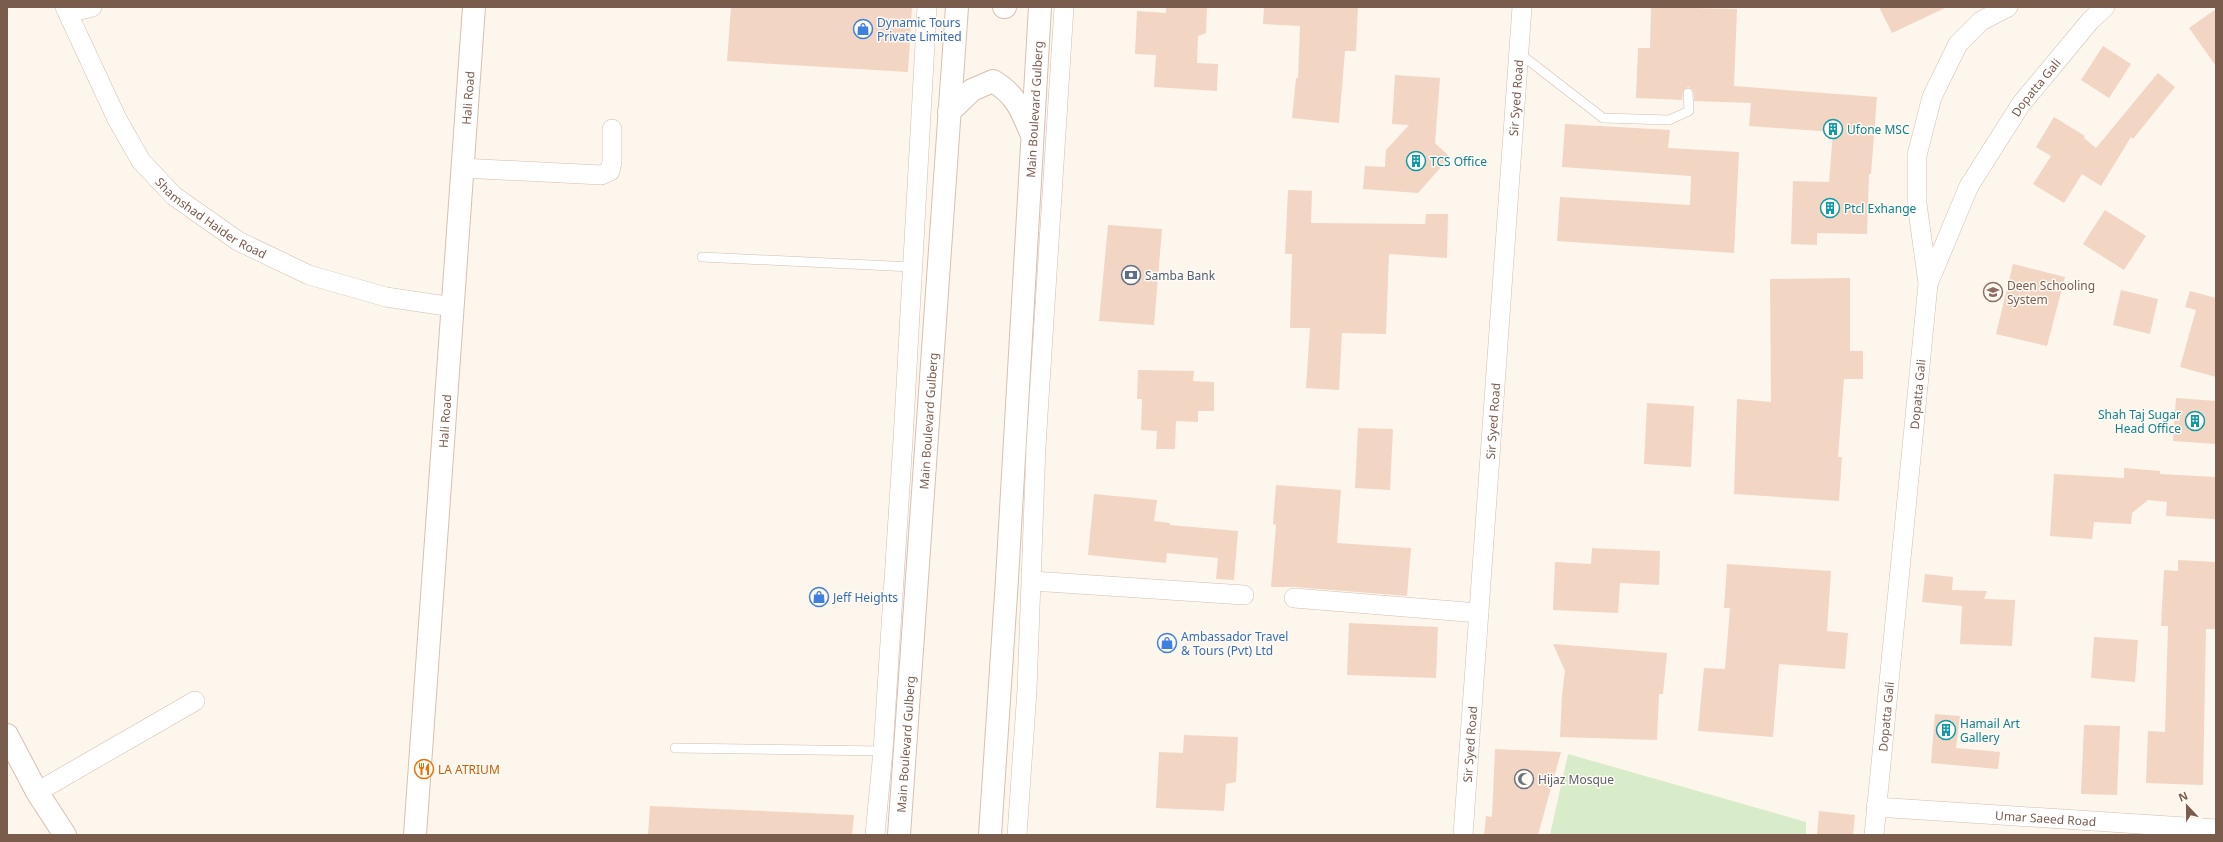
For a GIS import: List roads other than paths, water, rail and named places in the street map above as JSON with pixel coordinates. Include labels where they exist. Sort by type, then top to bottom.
[{"type":"main road","name":"Hali Road","points":[[415,835],[474,7]]},
{"type":"main road","name":"Main Boulevard Gulberg","points":[[898,835],[957,7]]},
{"type":"main road","name":"Main Boulevard Gulberg","points":[[990,835],[1008,571],[1040,7]]},
{"type":"main road","points":[[950,112],[972,90],[993,81],[1008,90],[1021,110],[1033,137]]},
{"type":"main road","points":[[7,735],[37,792],[65,835]]},
{"type":"street","points":[[66,10],[92,7]]},
{"type":"street","points":[[875,835],[883,751],[928,7]]},
{"type":"street","points":[[1017,835],[1027,690],[1036,446],[1064,7]]},
{"type":"street","name":"Sir Syed Road","points":[[1463,835],[1522,7]]},
{"type":"street","points":[[1928,284],[1917,204],[1917,155],[1932,96],[1958,44],[1981,21],[2008,7]]},
{"type":"street","name":"Dopatta Gali","points":[[1874,835],[1928,284],[1969,186],[2021,104],[2090,21],[2105,7]]},
{"type":"street","name":"Shamshad Haider Road","points":[[66,10],[117,119],[141,161],[174,196],[238,241],[309,275],[386,297],[453,307]]},
{"type":"street","points":[[462,168],[601,175],[610,171],[612,162],[612,129]]},
{"type":"street","points":[[1032,581],[1244,595]]},
{"type":"street","points":[[1294,598],[1479,613]]},
{"type":"street","points":[[37,792],[195,701]]},
{"type":"street","name":"Umar Saeed Road","points":[[1876,807],[2216,829]]},
{"type":"lane","points":[[1518,53],[1603,118],[1669,120],[1689,111],[1688,93]]},
{"type":"lane","points":[[702,257],[912,267]]},
{"type":"lane","points":[[675,748],[883,751]]},
{"type":"place","name":"Dynamic Tours Private Limited","points":[[863,29]]},
{"type":"place","name":"Ufone MSC","points":[[1833,129]]},
{"type":"place","name":"TCS Office","points":[[1416,161]]},
{"type":"place","name":"Ptcl Exhange","points":[[1830,208]]},
{"type":"place","name":"Samba Bank","points":[[1131,275]]},
{"type":"place","name":"Deen Schooling System","points":[[1993,292]]},
{"type":"place","name":"Shah Taj Sugar Head Office","points":[[2195,421]]},
{"type":"place","name":"Jeff Heights","points":[[819,597]]},
{"type":"place","name":"Ambassador Travel & Tours (Pvt) Ltd","points":[[1167,643]]},
{"type":"place","name":"Hamail Art Gallery","points":[[1946,730]]},
{"type":"place","name":"LA ATRIUM","points":[[424,769]]},
{"type":"place","name":"Hijaz Mosque","points":[[1524,779]]}]
